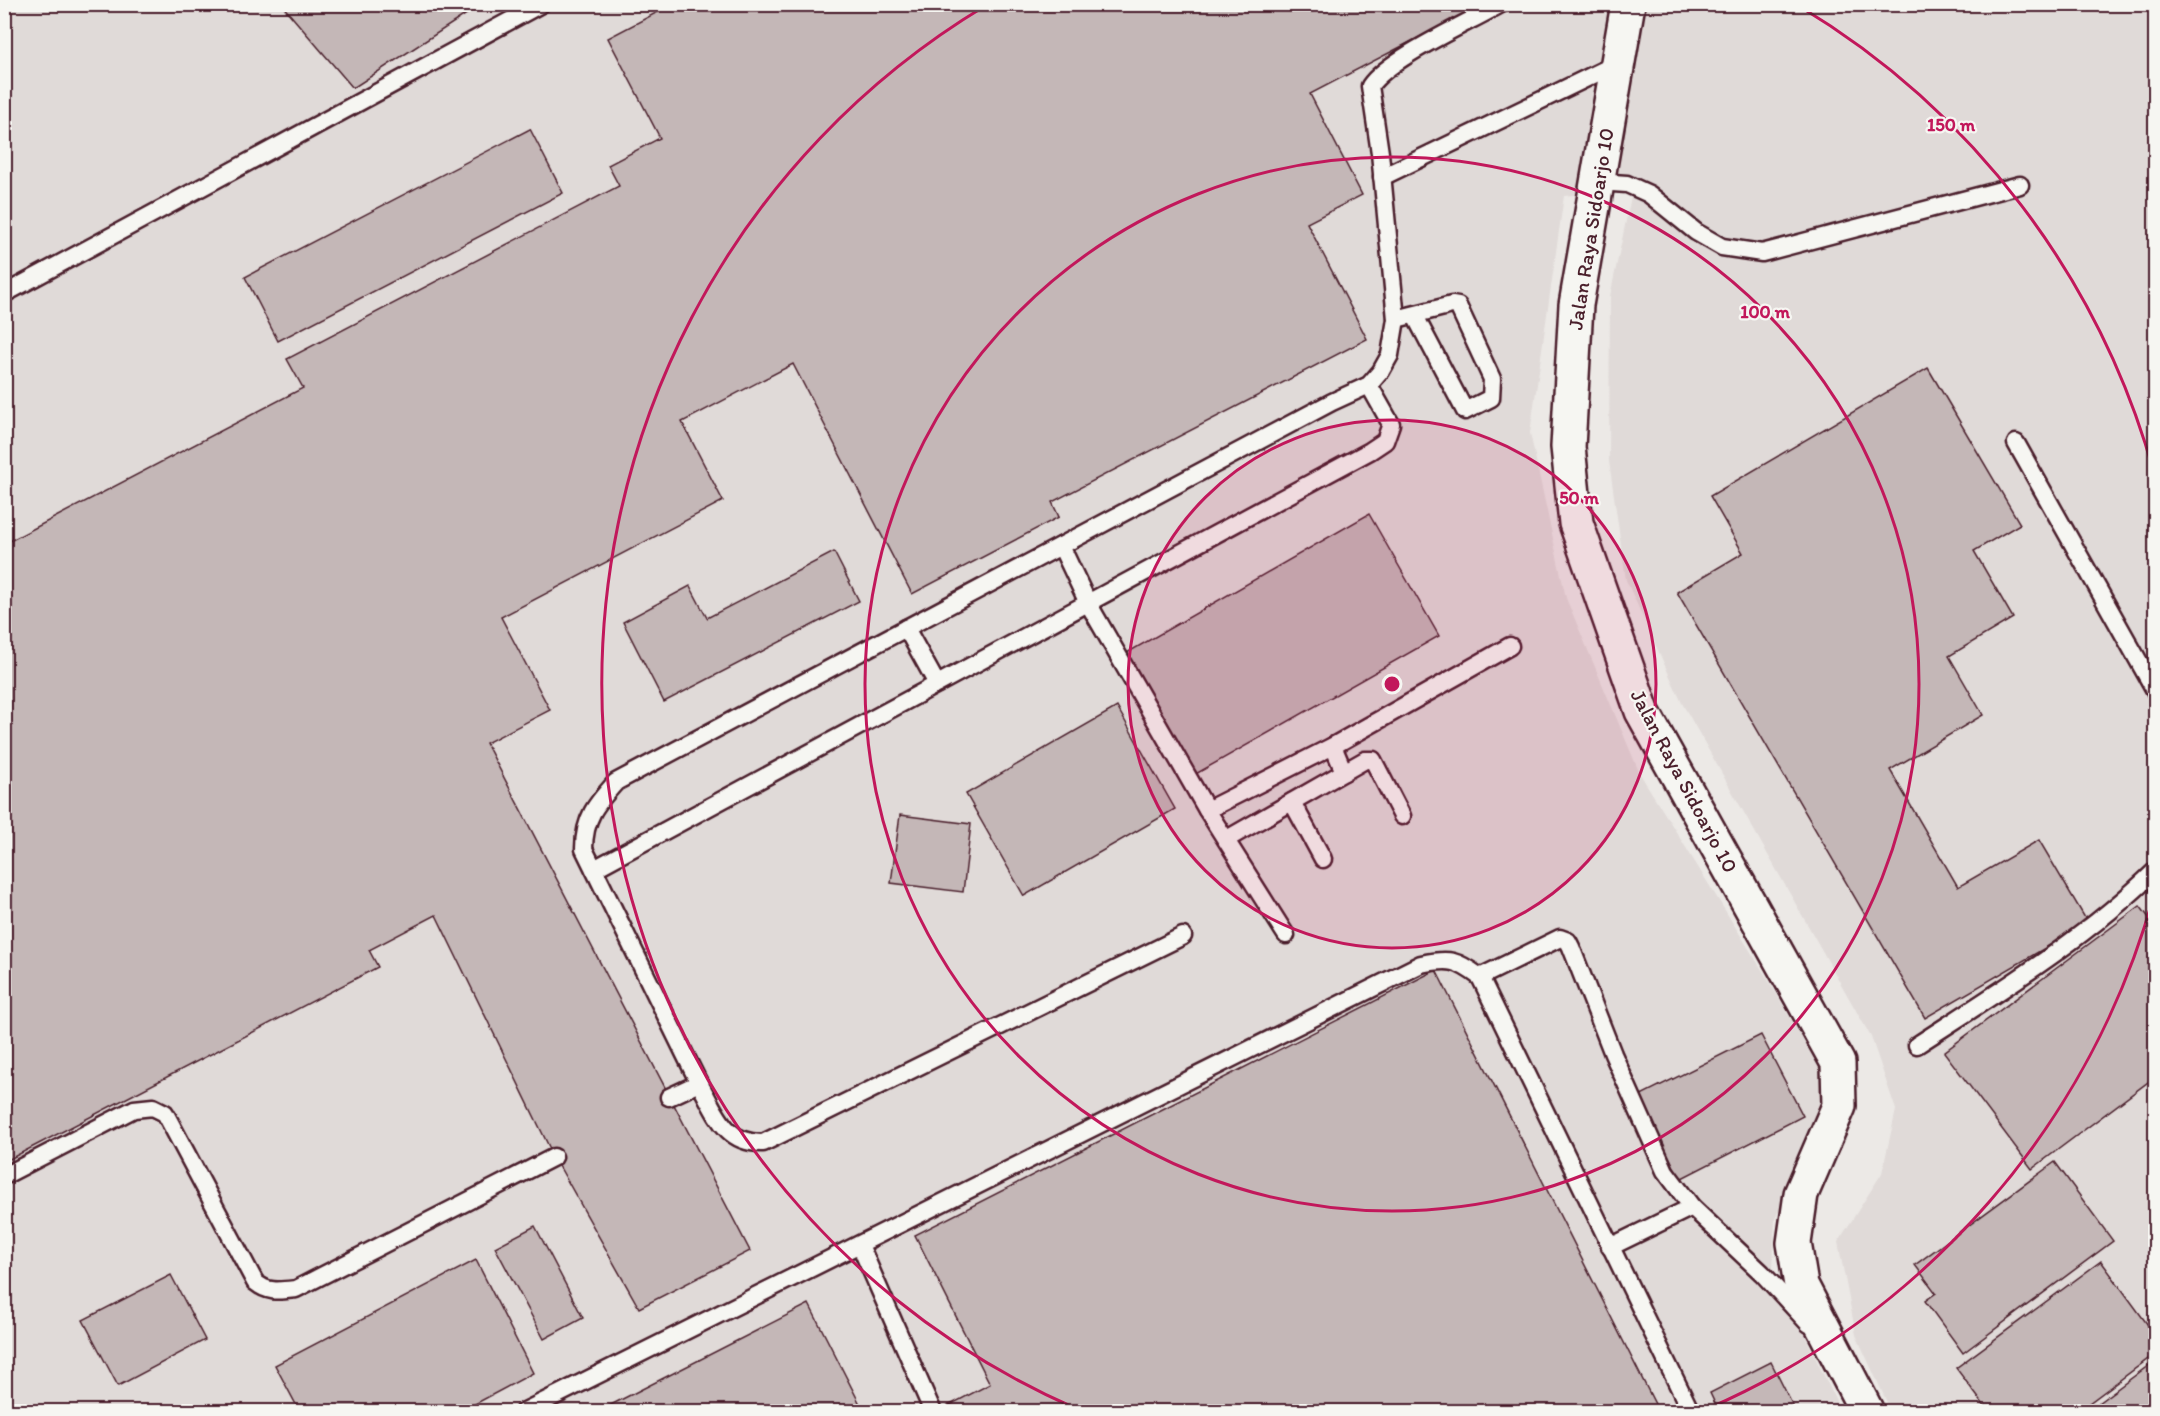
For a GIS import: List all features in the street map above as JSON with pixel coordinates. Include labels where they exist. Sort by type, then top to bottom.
[{"type":"street","name":"Jalan Raya Sidoarjo 10","points":[[1628,4],[1576,305],[1568,447],[1576,523],[1642,711],[1838,1063],[1839,1106],[1802,1194],[1794,1243],[1801,1285],[1867,1412]]},
{"type":"lane","points":[[4,294],[541,4]]},
{"type":"lane","points":[[1183,936],[763,1143],[746,1143],[730,1135],[699,1083],[584,849],[584,828],[598,802],[616,782],[1369,385],[1381,371],[1390,355],[1396,319],[1382,177],[1370,86],[1379,74],[1402,59],[1501,4]]},
{"type":"lane","points":[[1382,177],[1618,63]]},
{"type":"lane","points":[[1598,182],[1627,184],[1649,194],[1696,232],[1722,247],[1762,253],[2020,185]]},
{"type":"lane","points":[[1396,319],[1452,305],[1458,306],[1492,379],[1491,398],[1465,411],[1415,316]]},
{"type":"lane","points":[[594,868],[1370,451],[1385,441],[1391,424],[1369,385]]},
{"type":"lane","points":[[2016,443],[2156,692]]},
{"type":"lane","points":[[1061,546],[1089,603],[1207,810],[1286,935]]},
{"type":"lane","points":[[906,628],[938,684]]},
{"type":"lane","points":[[1207,810],[1333,746],[1510,646]]},
{"type":"lane","points":[[1333,746],[1344,772]]},
{"type":"lane","points":[[1227,839],[1365,760],[1374,760],[1402,816]]},
{"type":"lane","points":[[1292,802],[1323,860]]},
{"type":"lane","points":[[1917,1045],[2048,959],[2124,900],[2156,870]]},
{"type":"lane","points":[[1480,977],[1560,938],[1568,941],[1613,1054],[1665,1172],[1692,1207],[1762,1273],[1831,1346]]},
{"type":"lane","points":[[523,1412],[1421,964],[1444,960],[1460,962],[1480,977],[1691,1412]]},
{"type":"lane","points":[[669,1097],[699,1083]]},
{"type":"lane","points":[[4,1176],[134,1109],[153,1107],[165,1113],[255,1282],[264,1290],[277,1291],[296,1288],[554,1157]]},
{"type":"lane","points":[[1610,1247],[1692,1207]]},
{"type":"lane","points":[[860,1245],[933,1412]]},
{"type":"shaded area","points":[[5,5],[2155,5],[2155,1411],[1891,1411],[1856,1335],[1838,1242],[1882,1173],[1896,1110],[1871,1037],[1682,703],[1626,580],[1609,461],[1610,296],[1633,188],[1564,196],[1530,433],[1566,598],[1640,774],[1769,981],[1826,1080],[1824,1117],[1775,1219],[1773,1269],[1841,1411],[5,1412]]},
{"type":"building","points":[[281,4],[482,4],[353,88]]},
{"type":"building","points":[[673,4],[1483,4],[1310,94],[1362,195],[1307,223],[1367,339],[1052,502],[1059,517],[912,594],[793,364],[682,422],[723,501],[501,617],[550,710],[486,743],[750,1251],[639,1308],[554,1157],[436,915],[369,950],[378,967],[4,1162],[4,544],[303,388],[287,359],[619,186],[608,165],[660,138],[608,38]]},
{"type":"building","points":[[530,129],[563,193],[278,341],[245,277]]},
{"type":"building","points":[[1928,368],[2020,524],[1974,551],[2013,618],[1949,656],[1983,715],[1890,770],[1958,887],[2039,840],[2088,923],[1925,1018],[1677,592],[1743,553],[1710,496]]},
{"type":"building","points":[[1369,514],[1439,636],[1194,775],[1125,654]]},
{"type":"building","points":[[834,552],[859,601],[664,702],[623,622],[690,586],[707,618]]},
{"type":"building","points":[[1117,707],[1175,809],[1024,896],[966,794]]},
{"type":"building","points":[[900,815],[971,824],[963,892],[891,883]]},
{"type":"building","points":[[2140,906],[2156,927],[2156,1076],[2032,1169],[1944,1052]]},
{"type":"building","points":[[1436,970],[1659,1412],[946,1412],[944,1408],[990,1384],[915,1235]]},
{"type":"building","points":[[1761,1035],[1803,1116],[1680,1179],[1639,1096]]},
{"type":"building","points":[[2055,1162],[2113,1241],[1963,1353],[1925,1301],[1936,1293],[1915,1265]]},
{"type":"building","points":[[535,1226],[583,1318],[544,1339],[495,1247]]},
{"type":"building","points":[[476,1260],[533,1373],[460,1412],[300,1412],[275,1365]]},
{"type":"building","points":[[2101,1261],[2156,1336],[2156,1353],[2077,1412],[1989,1412],[1956,1368]]},
{"type":"building","points":[[171,1275],[205,1340],[118,1386],[83,1320]]},
{"type":"building","points":[[809,1304],[864,1412],[597,1412]]},
{"type":"building","points":[[2156,1360],[2156,1412],[2086,1412]]},
{"type":"building","points":[[1771,1362],[1796,1412],[1719,1412],[1710,1393]]}]
